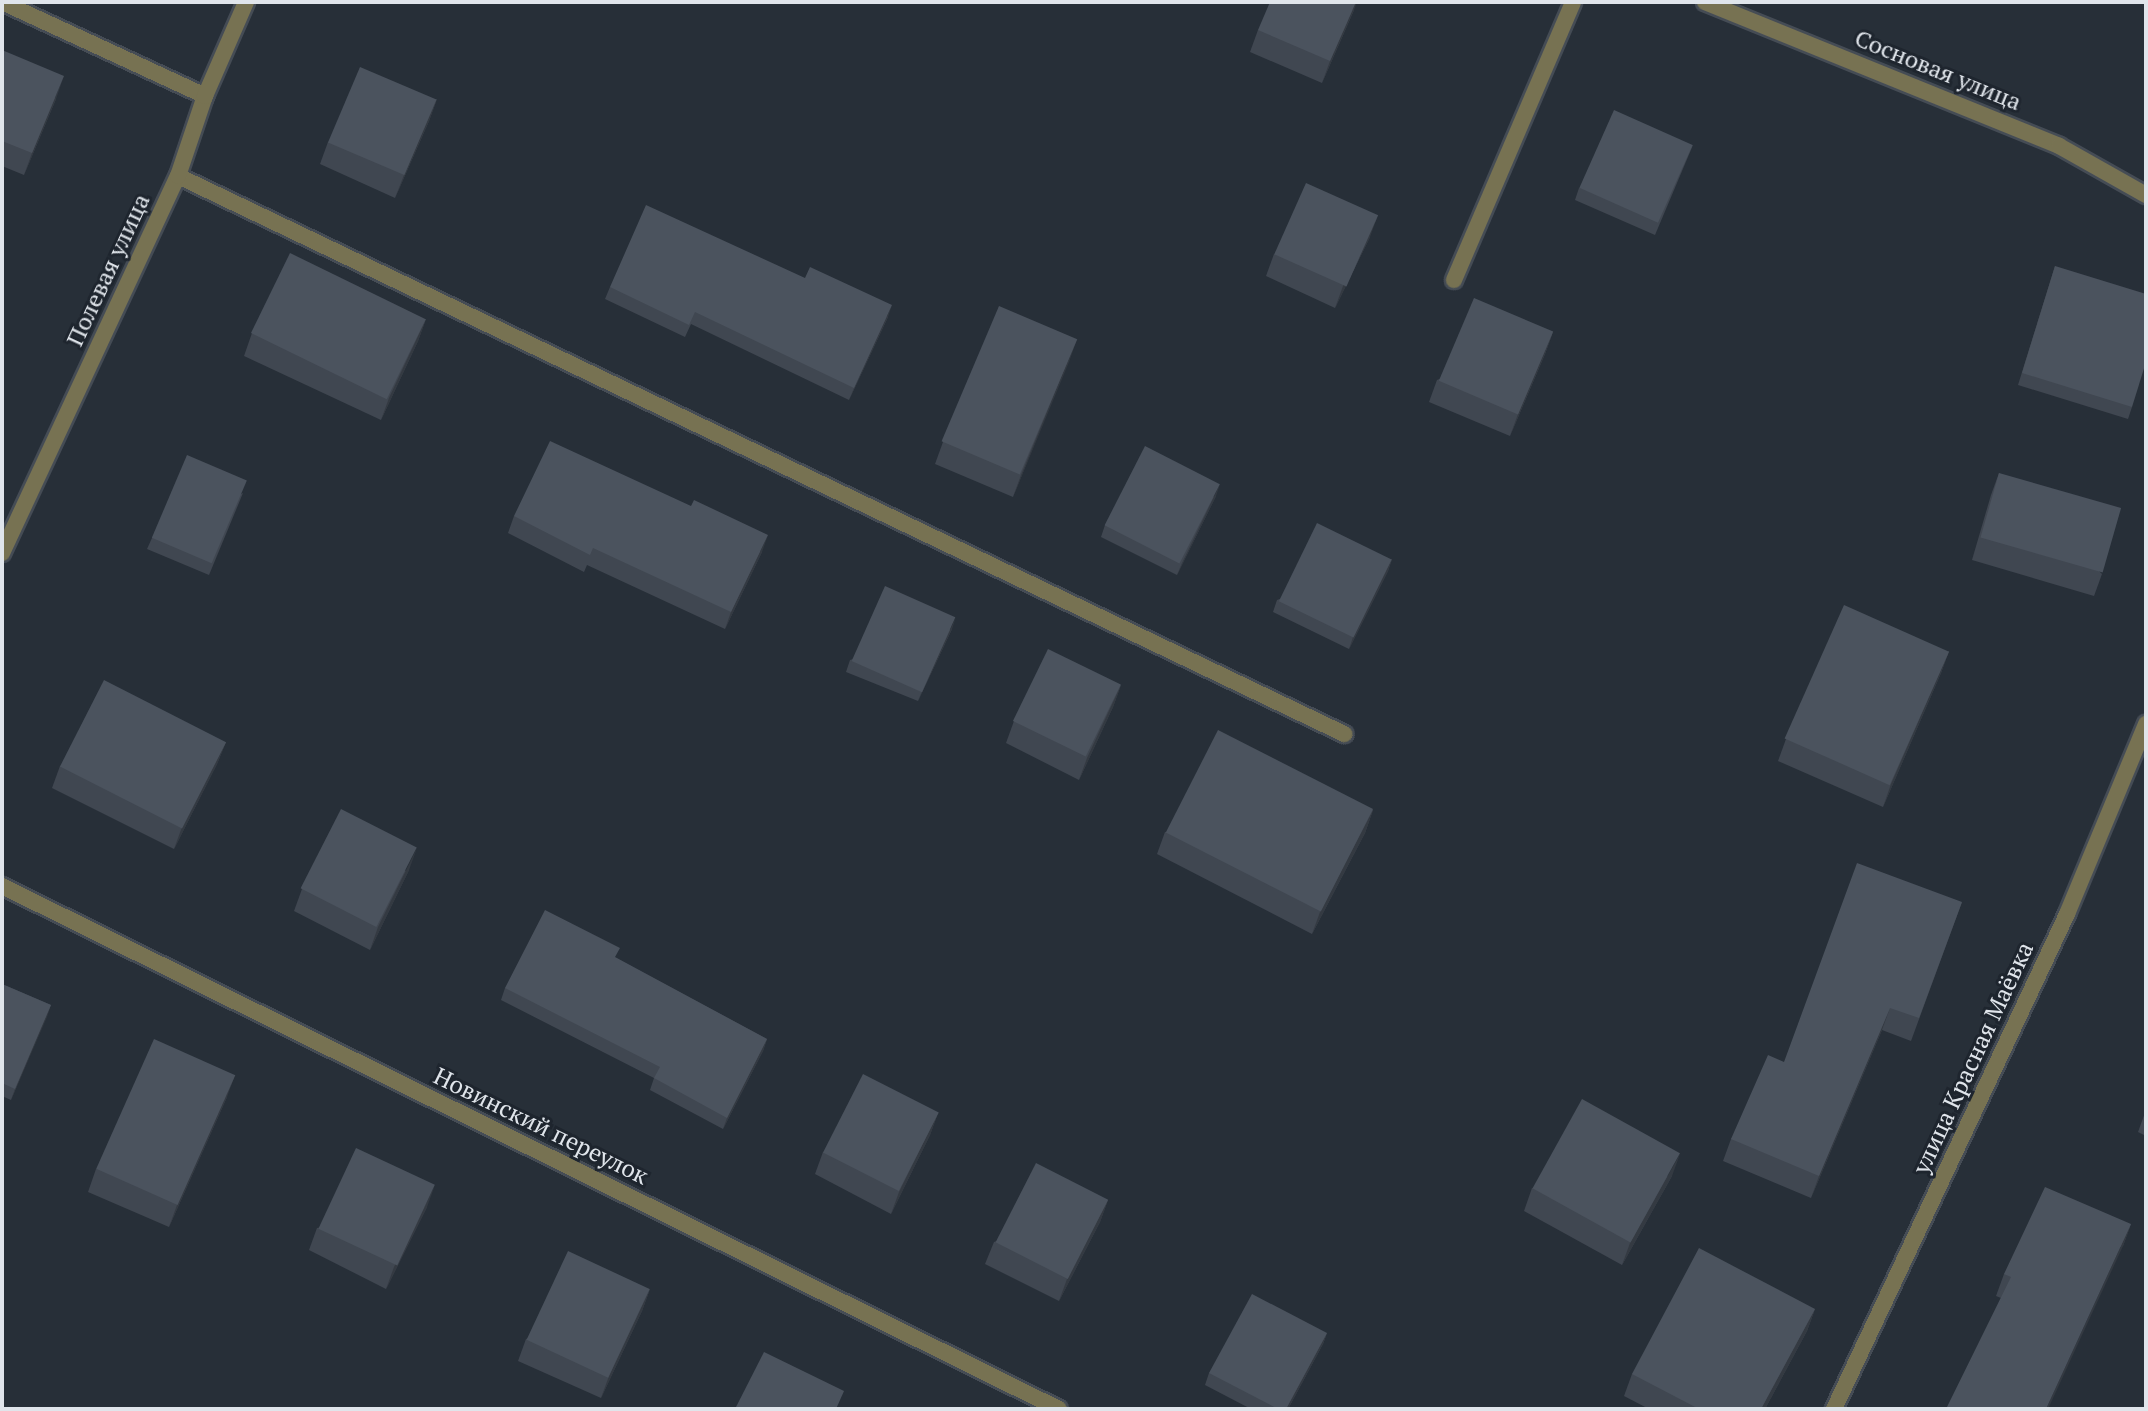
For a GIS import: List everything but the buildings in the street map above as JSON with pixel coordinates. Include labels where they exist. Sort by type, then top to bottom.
[{"type":"street","points":[[2,2],[205,96]]},
{"type":"street","name":"Полевая улица","points":[[2,553],[178,176],[205,96],[246,2]]},
{"type":"street","points":[[1454,280],[1573,2]]},
{"type":"street","name":"Сосновая улица","points":[[1705,2],[2059,146],[2146,195]]},
{"type":"street","points":[[178,176],[1344,734]]},
{"type":"street","name":"улица Красная Маёвка","points":[[1834,1409],[2067,914],[2146,724]]},
{"type":"street","name":"Новинский переулок","points":[[2,886],[1059,1409]]}]
